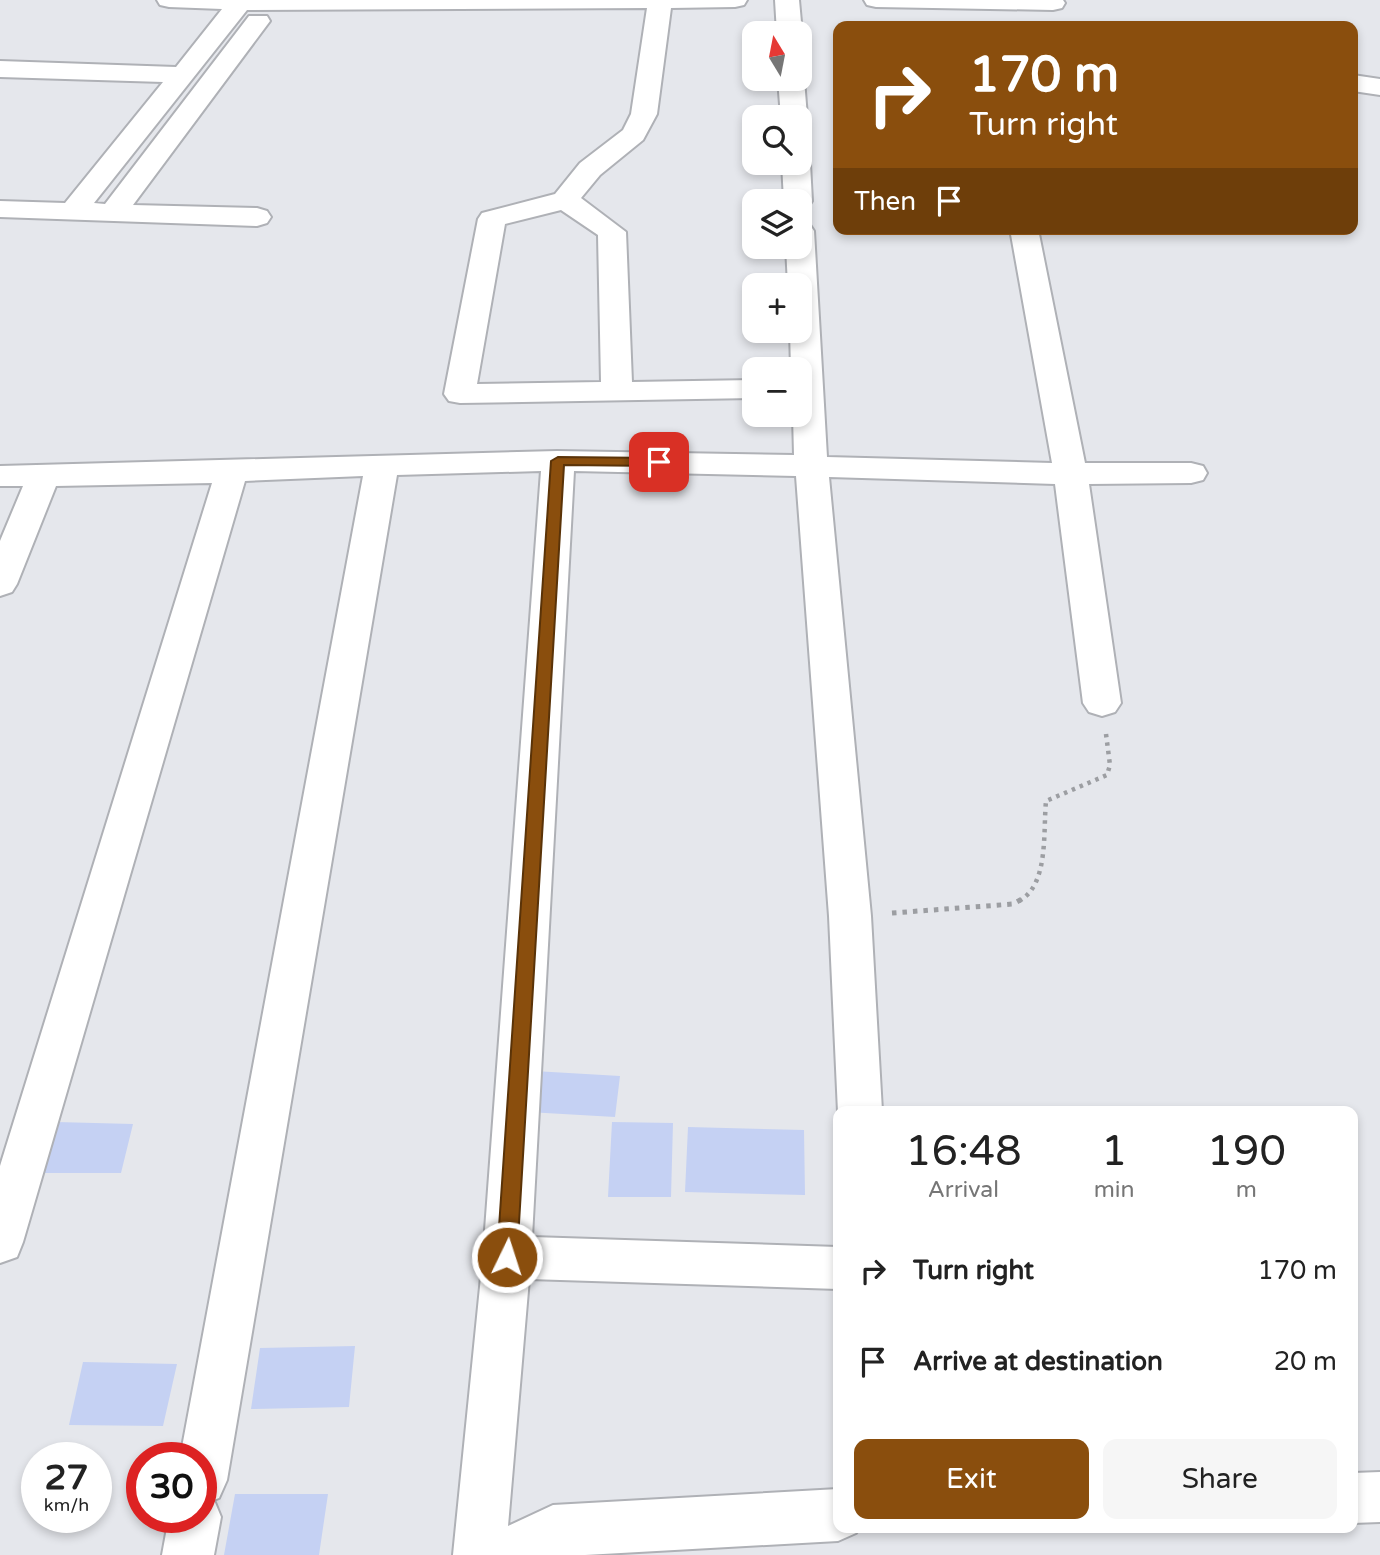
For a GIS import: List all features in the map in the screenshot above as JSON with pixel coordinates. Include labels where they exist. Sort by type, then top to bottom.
[{"type":"street","points":[[169,0],[735,0]]},
{"type":"street","points":[[787,0],[788,21]]},
{"type":"street","points":[[876,0],[1053,3]]},
{"type":"street","points":[[659,1],[644,114],[634,134],[590,169],[565,200],[492,219],[460,394],[742,389]]},
{"type":"street","points":[[974,1],[982,21]]},
{"type":"street","points":[[74,210],[241,2]]},
{"type":"street","points":[[114,211],[273,2]]},
{"type":"street","points":[[0,69],[182,75]]},
{"type":"street","points":[[1358,84],[1380,87]]},
{"type":"street","points":[[565,200],[612,232],[617,392]]},
{"type":"street","points":[[0,209],[257,217]]},
{"type":"street","points":[[1025,235],[1071,476],[1102,703]]},
{"type":"street","points":[[801,259],[803,357]]},
{"type":"street","points":[[808,427],[850,916],[860,1106]]},
{"type":"street","points":[[0,476],[43,477],[382,464],[558,461],[811,464],[1071,476],[1191,473]]},
{"type":"street","points":[[479,1555],[507,1257],[558,461]]},
{"type":"street","points":[[208,1442],[382,464]]},
{"type":"street","points":[[0,1242],[232,470]]},
{"type":"street","points":[[0,584],[43,477]]},
{"type":"street","points":[[507,1257],[833,1268]]},
{"type":"street","points":[[1358,1498],[1380,1497]]},
{"type":"street","points":[[504,1555],[553,1531],[833,1515]]},
{"type":"street","points":[[188,1555],[192,1533]]},
{"type":"path","points":[[850,916],[1013,904],[1032,894],[1039,877],[1046,801],[1107,775],[1110,765],[1102,703]]},
{"type":"building","points":[[534,1071],[620,1076],[615,1117],[528,1112]]},
{"type":"building","points":[[56,1122],[133,1124],[121,1173],[42,1173]]},
{"type":"building","points":[[612,1122],[673,1123],[671,1197],[608,1197]]},
{"type":"building","points":[[688,1127],[804,1130],[805,1195],[685,1192]]},
{"type":"building","points":[[355,1346],[349,1407],[251,1409],[260,1348]]},
{"type":"building","points":[[83,1362],[177,1364],[163,1426],[69,1425]]},
{"type":"building","points":[[235,1494],[328,1494],[319,1555],[224,1555]]},
{"type":"route","points":[[507,1257],[558,461],[659,462]]}]
